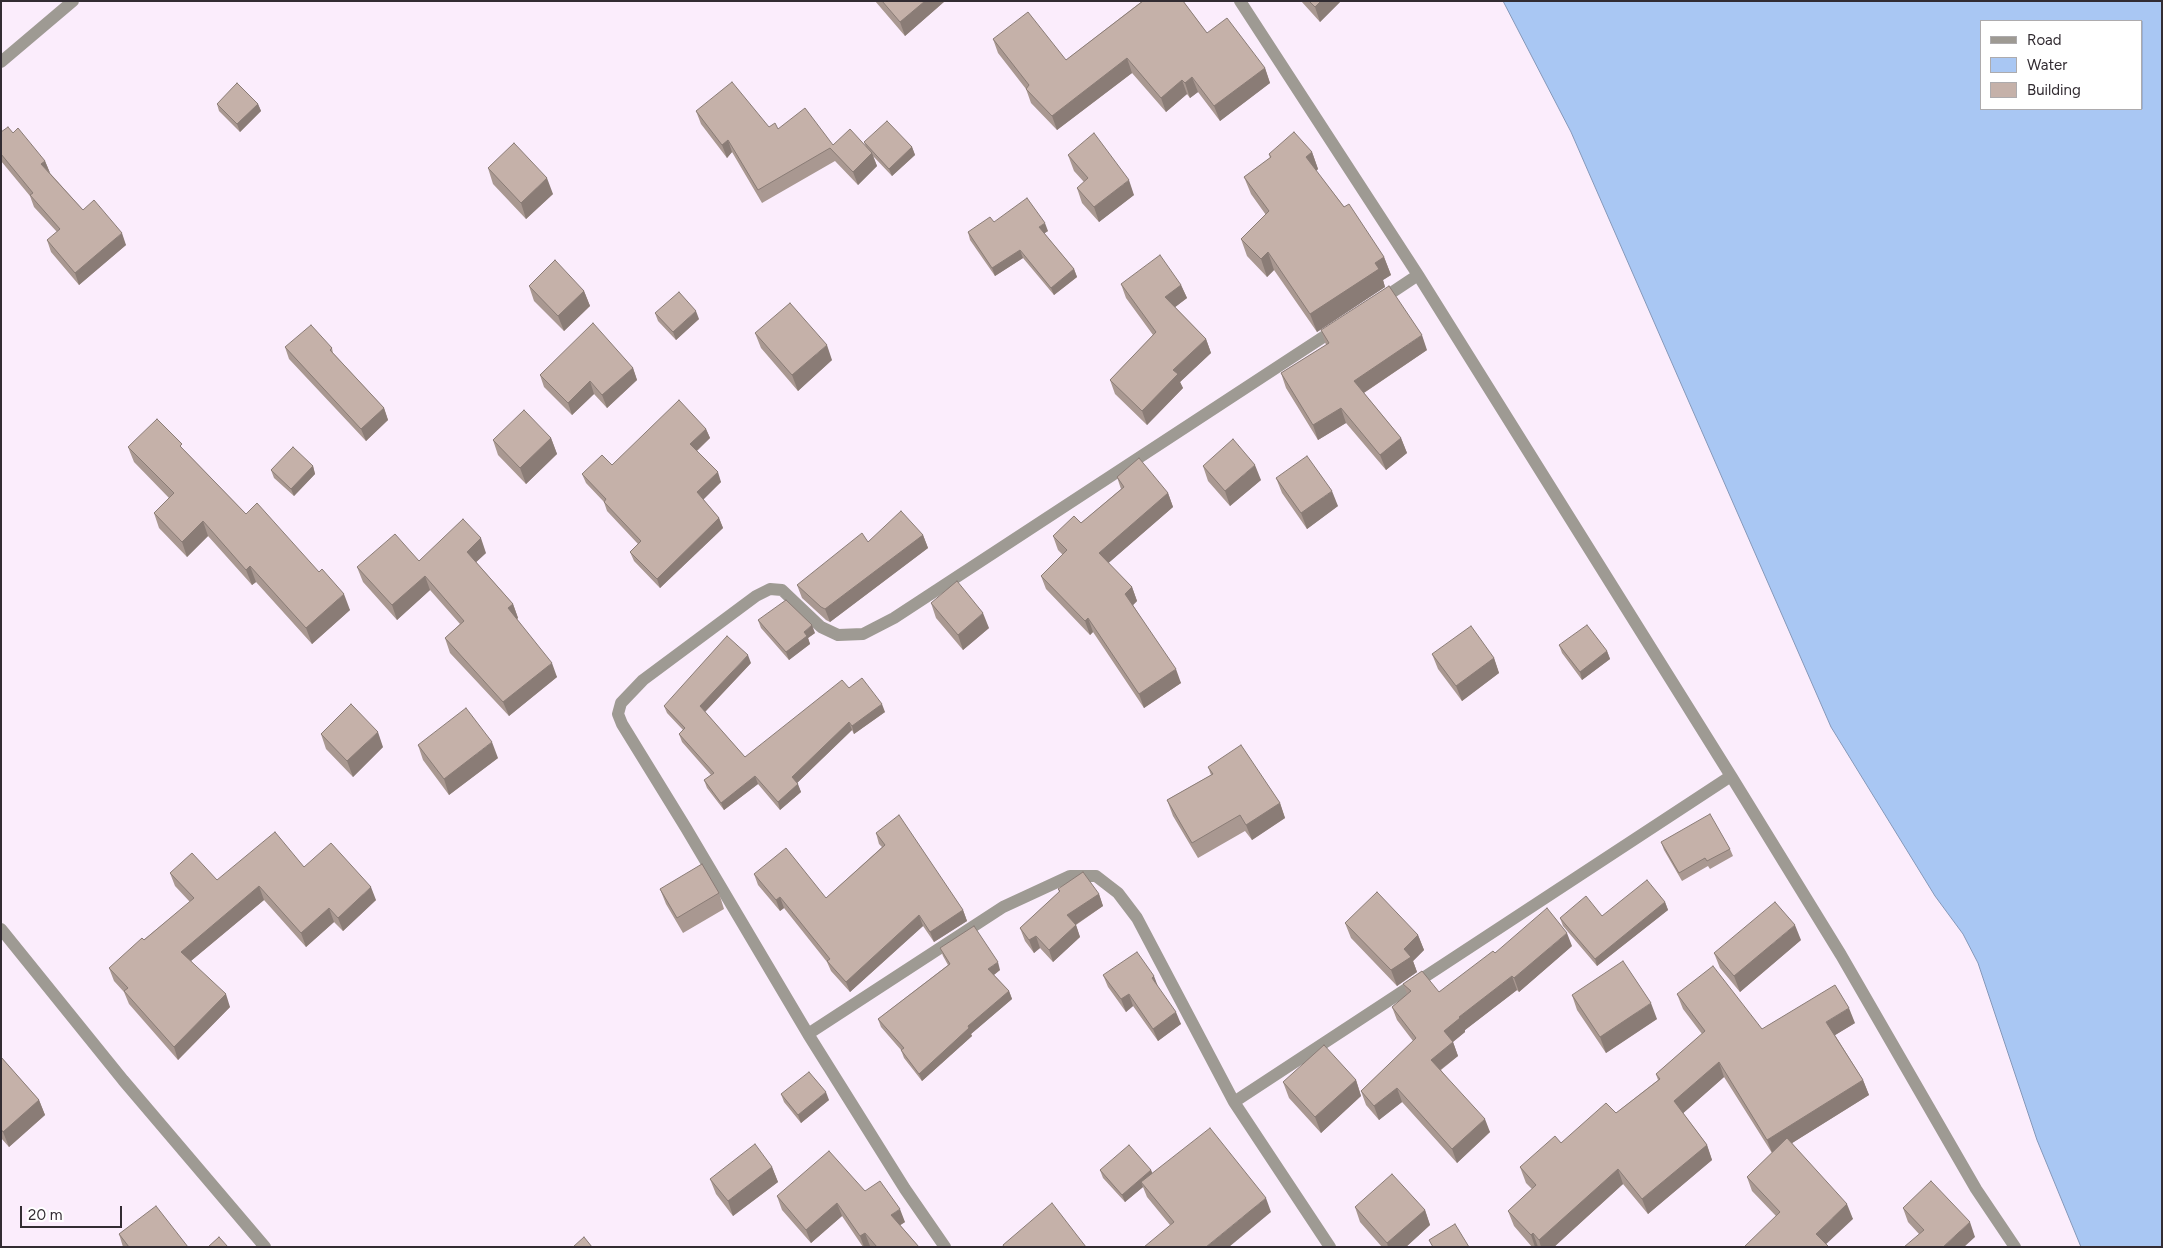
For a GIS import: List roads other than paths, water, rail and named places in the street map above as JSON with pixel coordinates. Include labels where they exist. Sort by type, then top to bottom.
[{"type":"street","points":[[1,62],[73,1]]},
{"type":"street","points":[[1240,1],[1418,275],[1731,776],[1841,955],[1976,1189],[2015,1247]]},
{"type":"street","points":[[1368,308],[1418,275]]},
{"type":"street","points":[[945,1247],[905,1189],[808,1034],[622,724],[618,714],[621,703],[642,680],[756,596],[770,589],[782,590],[821,627],[838,636],[863,634],[894,618],[1352,319]]},
{"type":"street","points":[[1234,1102],[1731,776]]},
{"type":"street","points":[[808,1034],[1003,907],[1070,876],[1096,876],[1118,894],[1137,918],[1234,1102],[1330,1247]]},
{"type":"street","points":[[1,929],[123,1080],[266,1247]]},
{"type":"water","points":[[1503,1],[2162,1],[2162,1247],[2081,1247],[2037,1140],[1978,963],[1963,934],[1935,896],[1831,727],[1571,132]]}]
